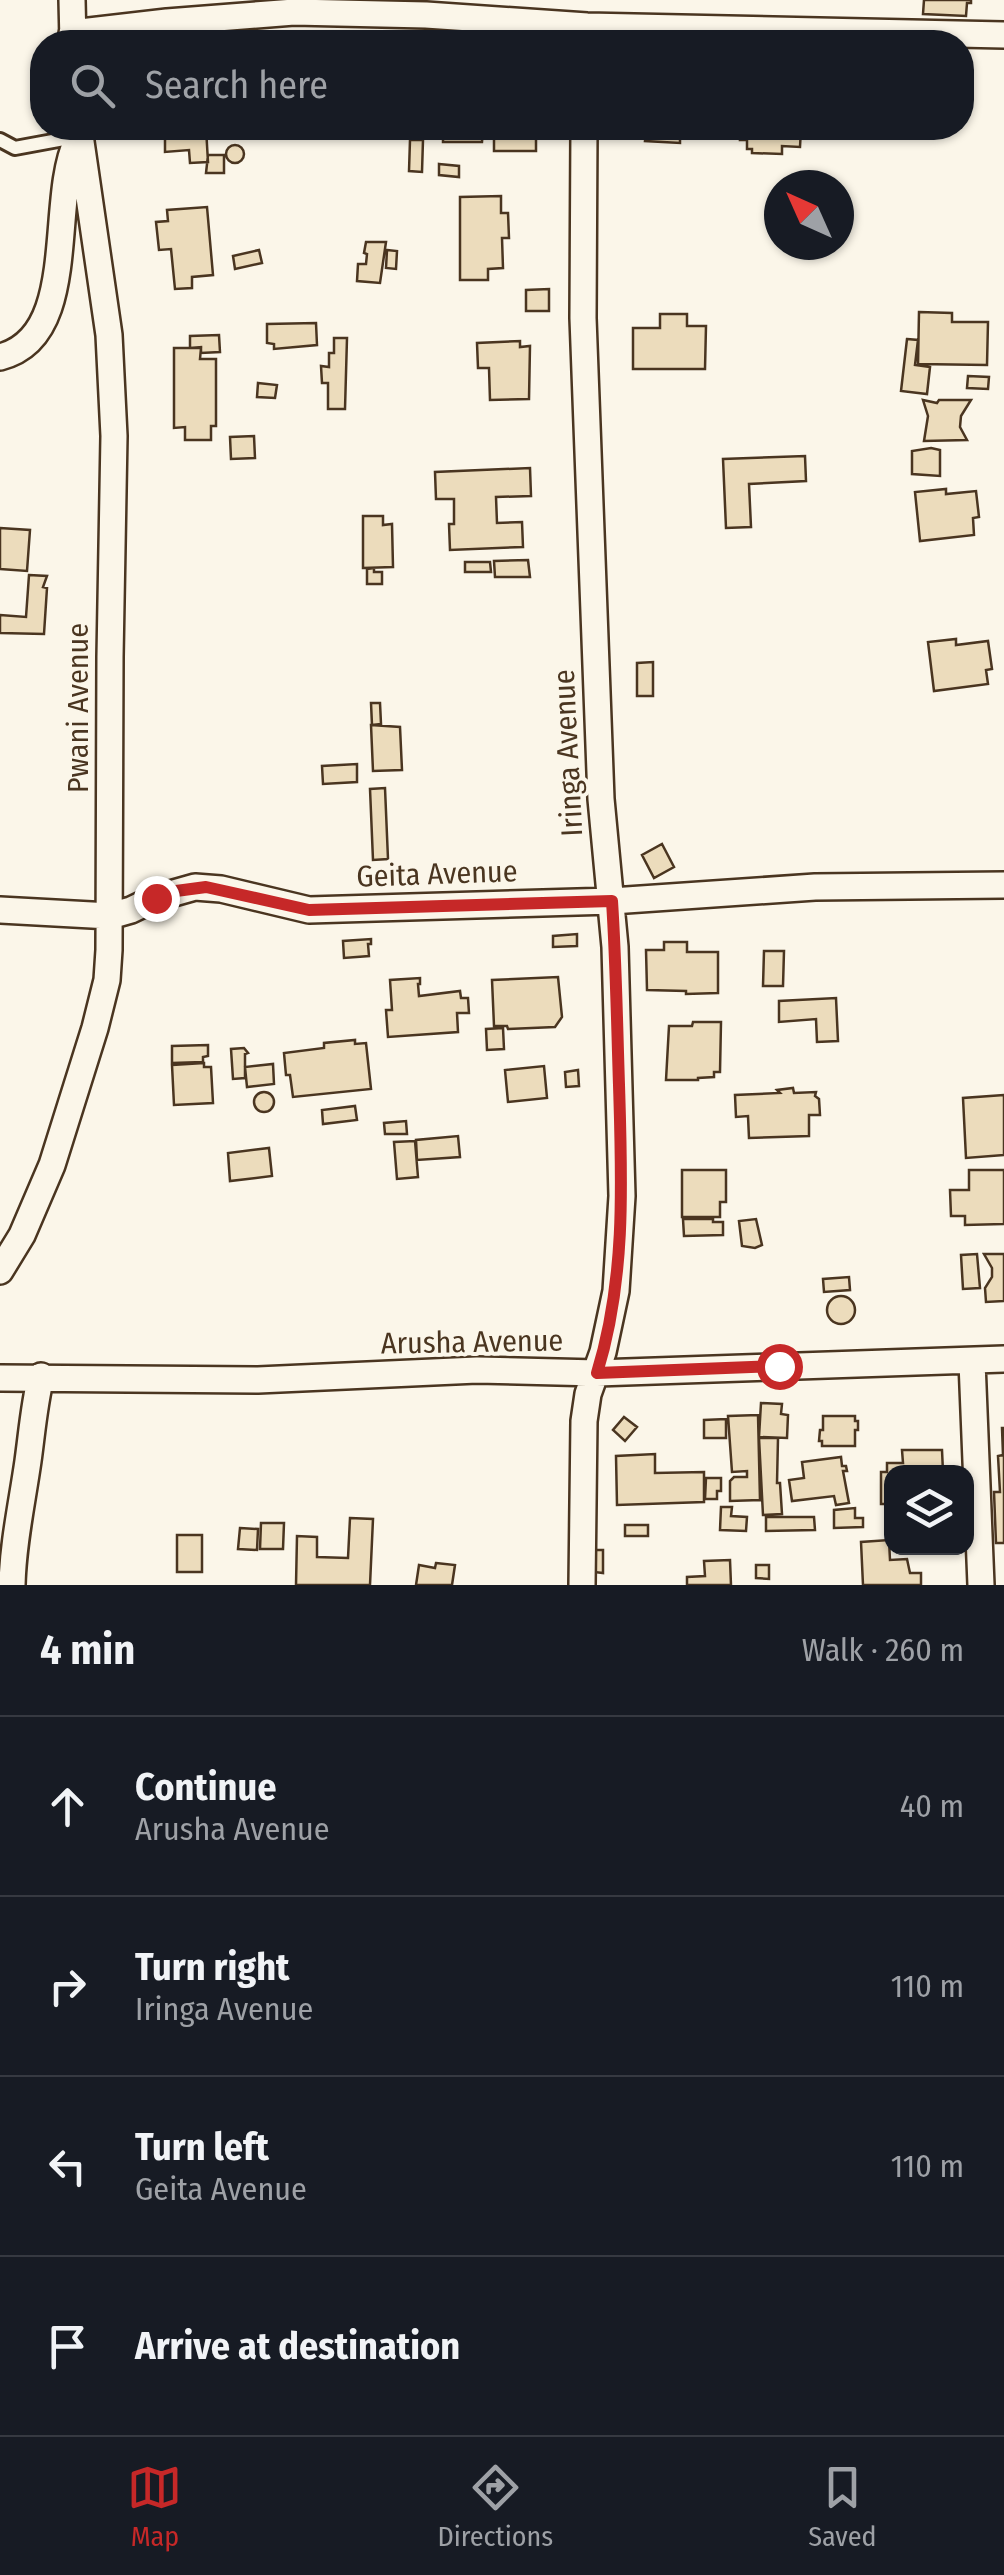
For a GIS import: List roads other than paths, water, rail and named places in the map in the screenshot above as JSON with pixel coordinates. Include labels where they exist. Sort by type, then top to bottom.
[{"type":"street","points":[[72,0],[72,30]]},
{"type":"street","points":[[587,30],[589,0]]},
{"type":"street","points":[[123,30],[186,20],[294,12],[426,15],[553,30]]},
{"type":"street","points":[[974,36],[1004,36]]},
{"type":"street","points":[[0,357],[19,350],[46,319],[56,284],[64,187],[76,140]]},
{"type":"street","name":"Pwani Avenue","points":[[0,1271],[30,1218],[57,1150],[107,980],[114,436],[110,336],[80,140]]},
{"type":"street","name":"Iringa Avenue","points":[[582,1585],[584,1421],[616,1292],[622,1196],[615,947],[601,799],[583,318],[584,140]]},
{"type":"street","name":"Geita Avenue","points":[[0,910],[110,916],[195,887],[221,889],[309,910],[612,901],[815,887],[1004,886]]},
{"type":"street","name":"Arusha Avenue","points":[[0,1378],[258,1380],[477,1370],[597,1373],[1004,1360]]},
{"type":"street","points":[[972,1362],[981,1585]]},
{"type":"street","points":[[12,1585],[13,1549],[41,1376]]},
{"type":"lane","points":[[0,140],[15,148],[47,140]]}]
